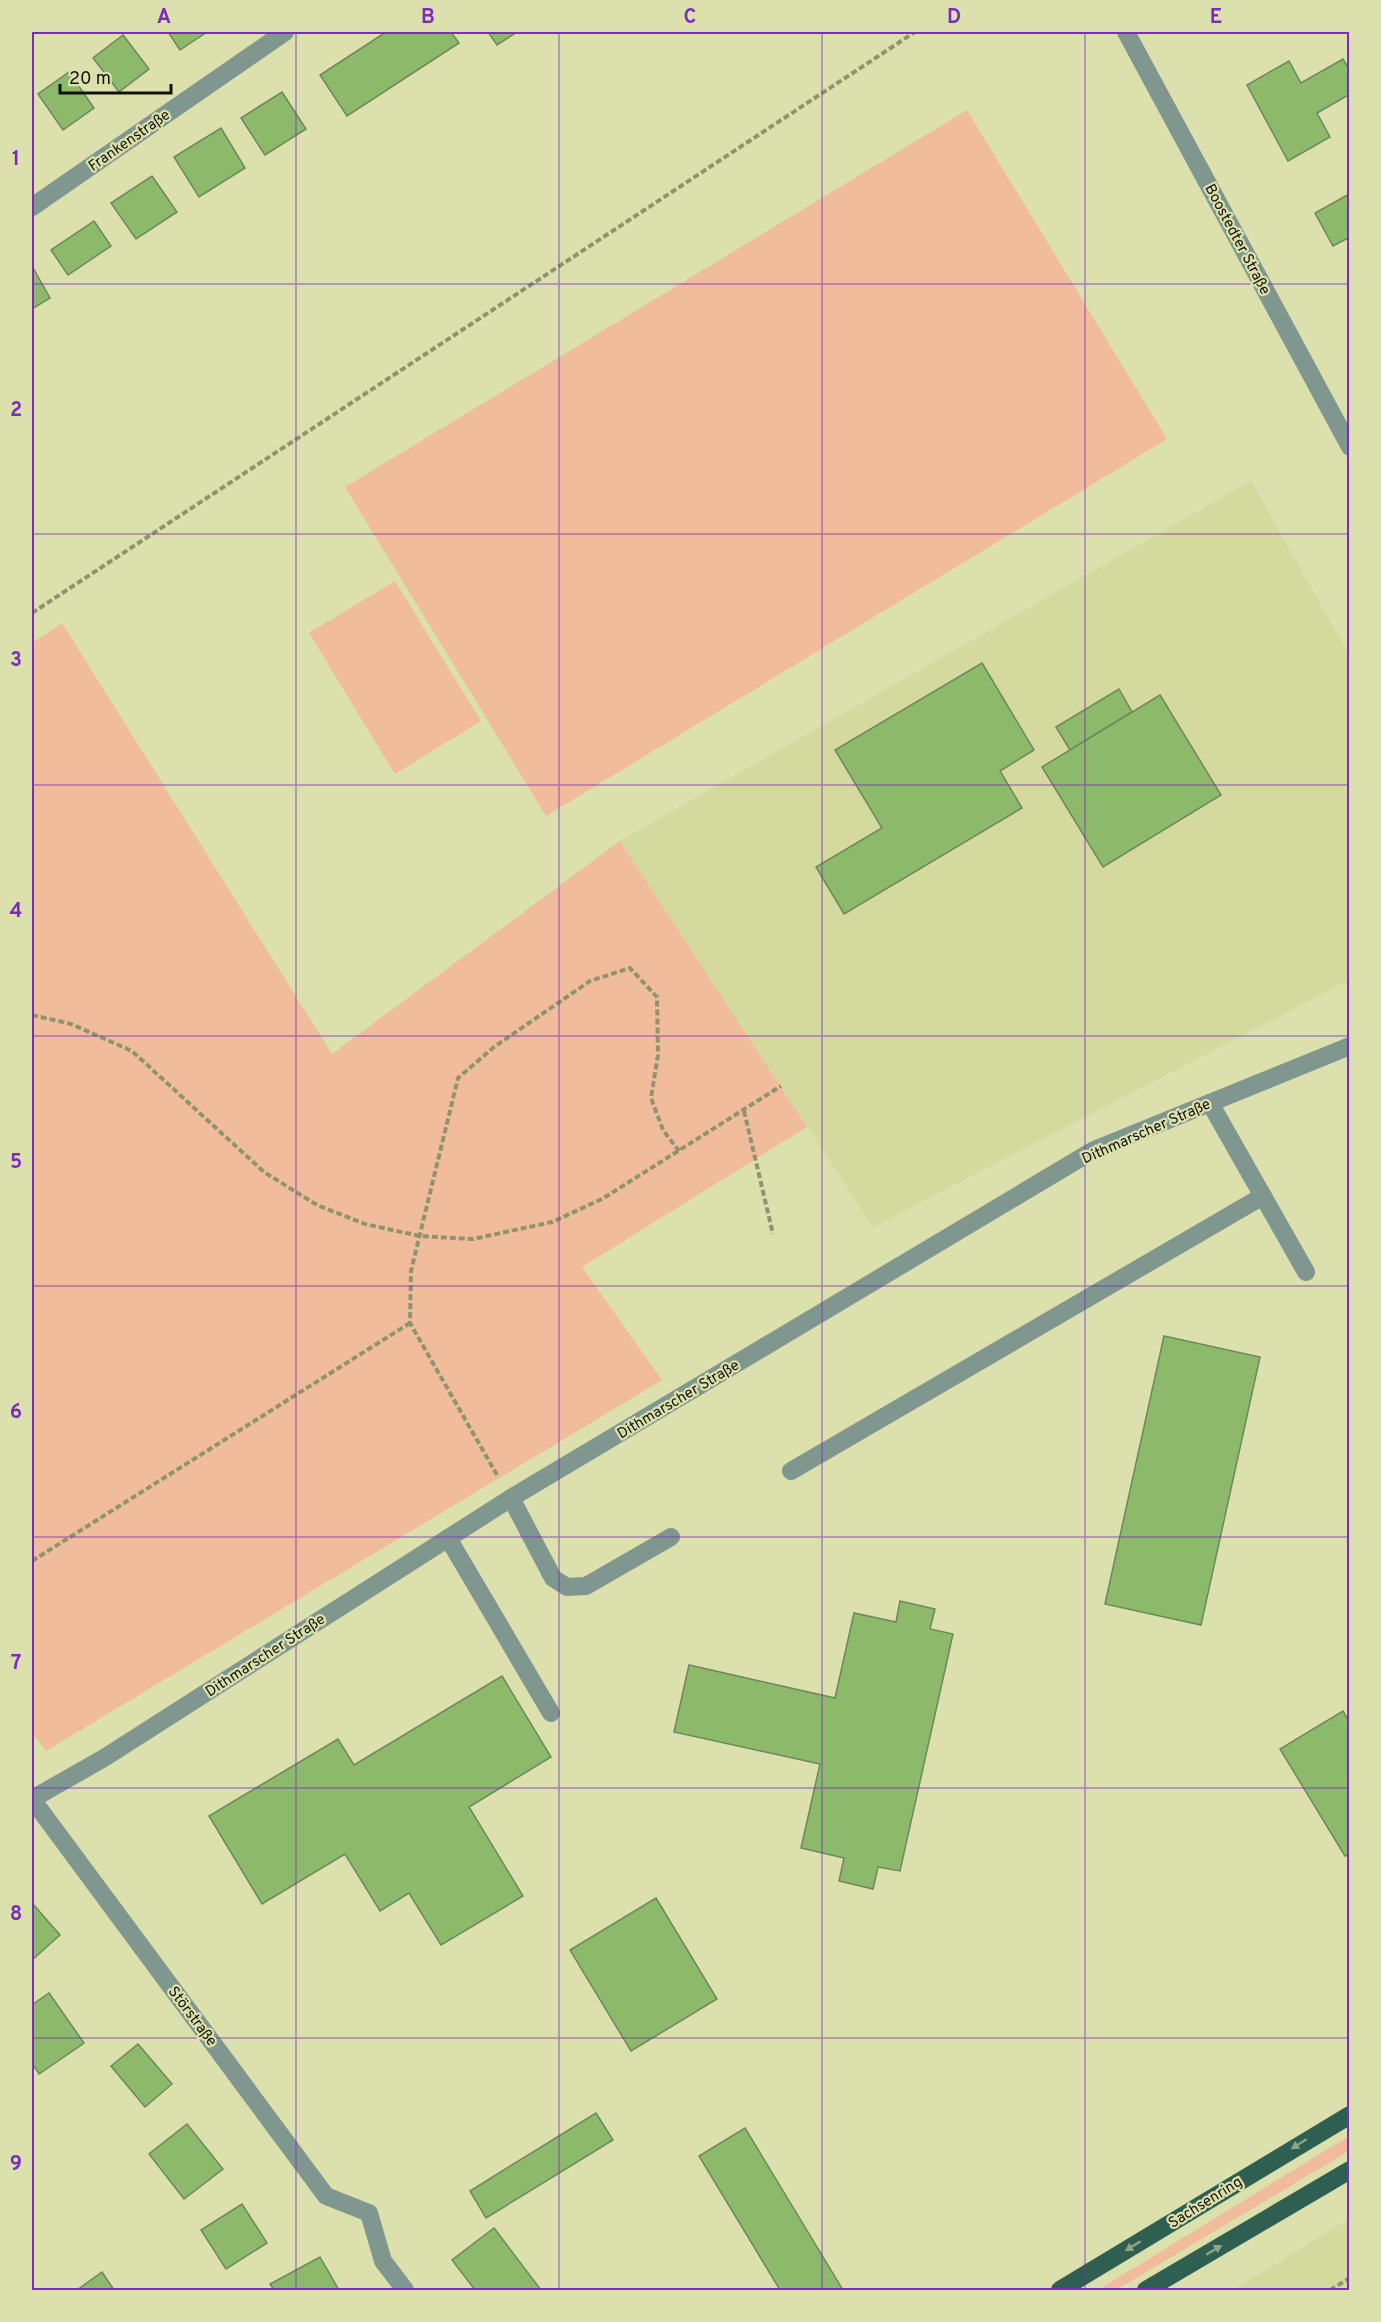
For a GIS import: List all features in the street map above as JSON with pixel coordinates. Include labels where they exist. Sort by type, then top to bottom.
[{"type":"main road","name":"Sachsenring","points":[[1060,2290],[1350,2115]]},
{"type":"main road","points":[[1146,2290],[1350,2170]]},
{"type":"street","name":"Frankenstraße","points":[[32,207],[285,32]]},
{"type":"street","name":"Boostedter Straße","points":[[1126,32],[1350,447]]},
{"type":"street","name":"Dithmarscher Straße","points":[[32,1799],[104,1758],[511,1498],[1094,1150],[1350,1046]]},
{"type":"street","points":[[1210,1103],[1306,1272]]},
{"type":"street","points":[[791,1471],[1263,1196]]},
{"type":"street","points":[[511,1498],[554,1578],[567,1587],[586,1587],[671,1538]]},
{"type":"street","points":[[448,1538],[551,1713]]},
{"type":"street","name":"Störstraße","points":[[32,1799],[326,2196],[369,2213],[383,2261],[405,2290]]},
{"type":"path","points":[[32,613],[915,32]]},
{"type":"path","points":[[511,1498],[410,1323],[411,1271],[458,1078],[494,1047],[590,981],[630,968],[657,997],[658,1055],[651,1098],[663,1130],[679,1151]]},
{"type":"path","points":[[32,1015],[71,1024],[132,1051],[264,1172],[317,1205],[365,1224],[420,1236],[472,1239],[552,1222],[602,1199],[781,1086]]},
{"type":"path","points":[[744,1111],[773,1234]]},
{"type":"path","points":[[32,1561],[410,1323]]},
{"type":"path","points":[[1330,2290],[1350,2278]]},
{"type":"shaded area","points":[[967,110],[1167,439],[546,816],[345,487]]},
{"type":"shaded area","points":[[1251,481],[1349,655],[1349,980],[873,1227],[620,841]]},
{"type":"shaded area","points":[[395,581],[481,721],[395,774],[309,633]]},
{"type":"shaded area","points":[[62,623],[332,1054],[620,841],[807,1127],[582,1267],[662,1380],[46,1751],[32,1733],[32,643]]},
{"type":"shaded area","points":[[1349,2136],[1349,2151],[1116,2290],[1098,2290]]},
{"type":"shaded area","points":[[1349,2219],[1349,2290],[1233,2290]]},
{"type":"building","points":[[168,32],[207,32],[180,50]]},
{"type":"building","points":[[386,32],[451,32],[459,43],[347,116],[320,75]]},
{"type":"building","points":[[488,32],[517,32],[497,45]]},
{"type":"building","points":[[123,35],[149,69],[119,92],[93,58]]},
{"type":"building","points":[[1343,59],[1350,71],[1350,94],[1317,113],[1330,137],[1288,161],[1247,85],[1289,61],[1301,83]]},
{"type":"building","points":[[69,72],[94,108],[63,130],[38,94]]},
{"type":"building","points":[[282,92],[306,129],[265,155],[241,118]]},
{"type":"building","points":[[221,128],[245,168],[199,197],[174,157]]},
{"type":"building","points":[[152,176],[177,212],[136,239],[111,203]]},
{"type":"building","points":[[1349,194],[1350,237],[1333,246],[1315,213]]},
{"type":"building","points":[[94,221],[111,246],[68,275],[51,250]]},
{"type":"building","points":[[32,266],[50,298],[32,309]]},
{"type":"building","points":[[982,663],[1034,750],[1000,771],[1022,808],[844,914],[816,867],[882,828],[835,750]]},
{"type":"building","points":[[1119,689],[1132,712],[1070,750],[1056,727]]},
{"type":"building","points":[[1160,695],[1221,795],[1103,867],[1042,767]]},
{"type":"building","points":[[1164,1336],[1260,1357],[1201,1625],[1105,1604]]},
{"type":"building","points":[[900,1601],[935,1609],[930,1629],[953,1634],[900,1871],[878,1867],[873,1889],[839,1881],[844,1858],[801,1848],[820,1764],[674,1732],[689,1665],[835,1698],[854,1613],[896,1622]]},
{"type":"building","points":[[502,1676],[551,1757],[469,1807],[523,1896],[441,1945],[409,1893],[380,1911],[345,1854],[262,1904],[209,1816],[338,1739],[354,1765]]},
{"type":"building","points":[[1343,1711],[1350,1723],[1350,1854],[1345,1856],[1280,1749]]},
{"type":"building","points":[[656,1898],[717,1999],[631,2051],[570,1950]]},
{"type":"building","points":[[32,1903],[60,1935],[32,1960]]},
{"type":"building","points":[[49,1993],[84,2043],[39,2074],[32,2063],[32,2005]]},
{"type":"building","points":[[138,2044],[172,2084],[145,2107],[111,2066]]},
{"type":"building","points":[[596,2113],[613,2140],[486,2218],[470,2191]]},
{"type":"building","points":[[187,2124],[223,2169],[184,2199],[149,2154]]},
{"type":"building","points":[[745,2128],[843,2290],[780,2290],[699,2156]]},
{"type":"building","points":[[242,2204],[267,2243],[226,2269],[201,2230]]},
{"type":"building","points":[[494,2228],[541,2290],[475,2290],[452,2260]]},
{"type":"building","points":[[320,2257],[339,2290],[274,2290],[270,2284]]},
{"type":"building","points":[[102,2272],[114,2290],[77,2290]]}]
